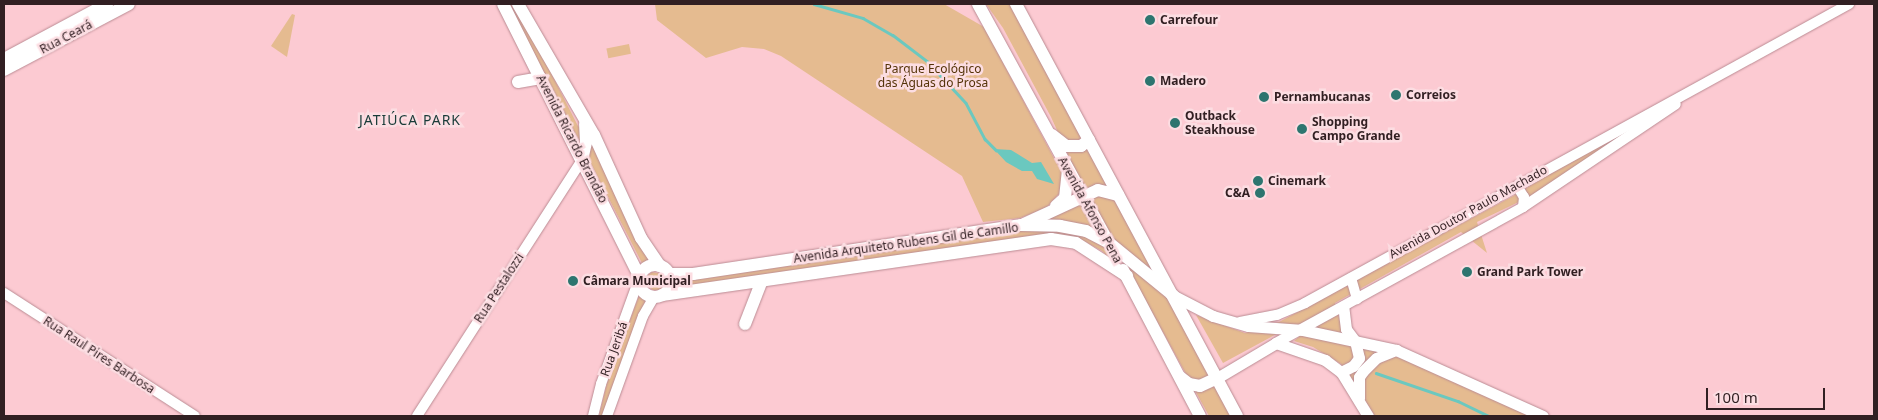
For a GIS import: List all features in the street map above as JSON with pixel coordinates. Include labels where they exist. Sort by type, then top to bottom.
[{"type":"main road","name":"Rua Ceará","points":[[4,59],[107,4]]},
{"type":"main road","name":"Rua Ceará","points":[[4,70],[129,4]]},
{"type":"main road","name":"Avenida Ricardo Brandão","points":[[503,4],[582,160],[639,279]]},
{"type":"main road","name":"Avenida Ricardo Brandão","points":[[518,4],[584,119],[641,238],[664,270]]},
{"type":"main road","name":"Avenida Afonso Pena","points":[[978,4],[1108,242],[1200,416]]},
{"type":"main road","points":[[1016,4],[1237,416]]},
{"type":"main road","points":[[518,82],[540,78]]},
{"type":"main road","points":[[582,160],[586,142],[584,119]]},
{"type":"main road","points":[[1042,124],[1056,140],[1066,146],[1080,146],[1089,140]]},
{"type":"main road","points":[[1048,212],[1065,198],[1068,170]]},
{"type":"main road","points":[[1021,225],[1102,189],[1118,195]]},
{"type":"main road","name":"Avenida Arquiteto Rubens Gil de Camillo","points":[[664,270],[729,269],[1021,225],[1079,229],[1108,242],[1174,296],[1200,310],[1236,323],[1303,330],[1396,350],[1542,416]]},
{"type":"main road","name":"Avenida Arquiteto Rubens Gil de Camillo","points":[[658,296],[762,283],[1051,239],[1076,243],[1092,251],[1126,276]]},
{"type":"main road","points":[[647,266],[664,270],[670,286],[658,296],[640,288],[639,279],[647,266]]},
{"type":"main road","points":[[745,324],[762,283]]},
{"type":"main road","points":[[1341,372],[1356,363],[1359,352],[1355,341],[1346,329],[1344,306]]},
{"type":"main road","points":[[1180,377],[1190,384],[1200,386],[1276,343],[1325,360],[1341,372],[1368,416]]},
{"type":"main road","points":[[1360,401],[1358,378],[1362,371],[1376,358],[1396,350]]},
{"type":"street","points":[[1697,88],[1849,4]]},
{"type":"street","name":"Avenida Doutor Paulo Machado","points":[[1236,323],[1277,315],[1351,278],[1697,88]]},
{"type":"street","name":"Avenida Doutor Paulo Machado","points":[[1276,343],[1303,330],[1523,207],[1697,88]]},
{"type":"street","name":"Rua Pestalozzi","points":[[417,416],[582,160]]},
{"type":"street","points":[[1517,186],[1524,197],[1523,207]]},
{"type":"street","points":[[1351,278],[1357,299]]},
{"type":"street","name":"Rua Jeribá","points":[[593,416],[601,384],[639,279]]},
{"type":"street","name":"Rua Raul Pires Barbosa","points":[[4,293],[195,416]]},
{"type":"street","name":"Rua Jeribá","points":[[608,416],[643,316],[658,296]]},
{"type":"green space","points":[[509,4],[516,4],[578,126],[589,138],[652,264],[645,269]]},
{"type":"green space","name":"Parque Ecológico das Águas do Prosa","points":[[655,4],[944,4],[984,27],[1063,175],[1066,186],[1046,208],[1020,218],[983,222],[962,176],[781,56],[764,49],[742,47],[706,58],[657,20]]},
{"type":"green space","points":[[986,4],[1012,4],[1231,416],[1209,416],[1080,181],[1051,117],[1003,28]]},
{"type":"green space","points":[[292,14],[295,15],[287,57],[271,46]]},
{"type":"green space","points":[[629,44],[631,54],[608,58],[606,48]]},
{"type":"green space","points":[[1692,90],[1531,196],[1477,222],[1487,253],[1461,232],[1335,303],[1343,333],[1293,325],[1223,363],[1196,315],[1245,333],[1279,322],[1513,196]]},
{"type":"green space","points":[[1079,201],[1118,267],[1102,251],[1086,242],[1069,237],[1025,237],[674,290],[653,290],[647,285],[647,276],[652,272],[663,274],[983,235]]},
{"type":"green space","points":[[641,290],[646,297],[645,302],[605,416],[599,416],[607,383]]},
{"type":"green space","points":[[1301,335],[1400,356],[1533,416],[1375,416],[1341,364],[1313,347],[1294,341]]},
{"type":"water","points":[[994,149],[1011,150],[1032,163],[1041,162],[1054,184],[1037,179],[1032,171],[1022,171],[1006,162]]},
{"type":"waterway","points":[[814,4],[863,18],[893,35],[927,61],[966,103],[985,139],[996,150]]},
{"type":"waterway","points":[[1376,373],[1458,401],[1489,416]]},
{"type":"place","name":"Carrefour","points":[[1150,20]]},
{"type":"place","name":"Madero","points":[[1150,81]]},
{"type":"place","name":"Correios","points":[[1396,95]]},
{"type":"place","name":"Pernambucanas","points":[[1264,97]]},
{"type":"place","name":"Outback Steakhouse","points":[[1175,123]]},
{"type":"place","name":"Shopping Campo Grande","points":[[1302,129]]},
{"type":"place","name":"Cinemark","points":[[1258,181]]},
{"type":"place","name":"C&A","points":[[1260,193]]},
{"type":"place","name":"Grand Park Tower","points":[[1467,272]]},
{"type":"place","name":"Câmara Municipal","points":[[573,281]]},
{"type":"district","name":"JATIÚCA PARK","points":[[410,120]]}]
